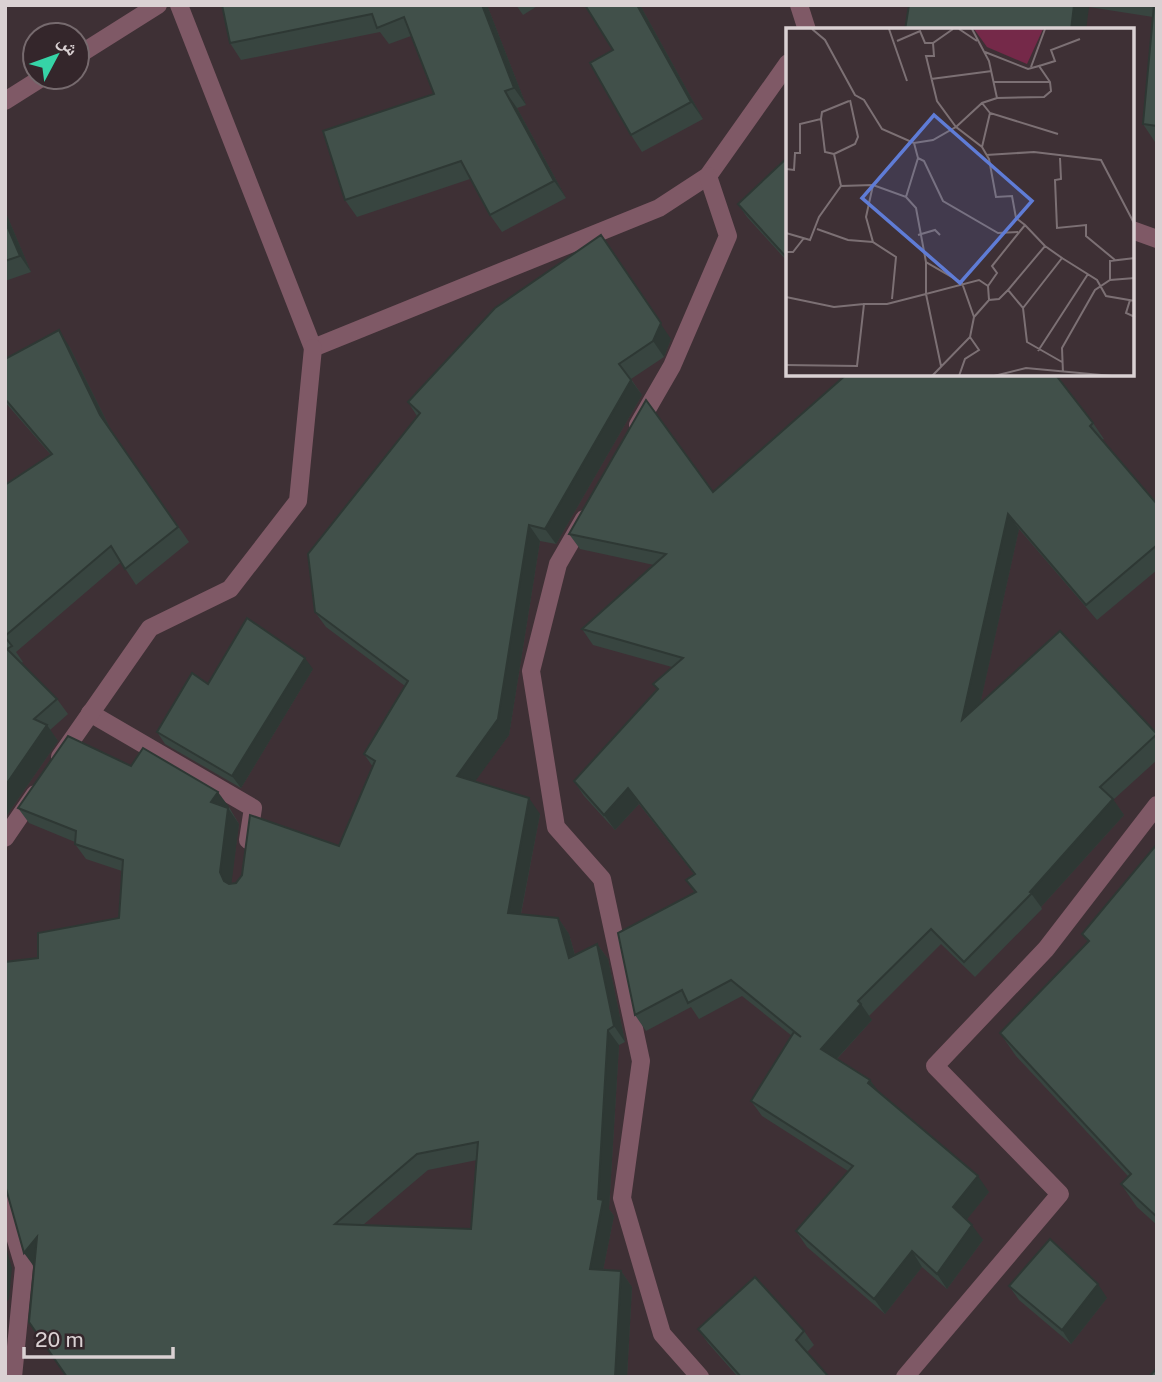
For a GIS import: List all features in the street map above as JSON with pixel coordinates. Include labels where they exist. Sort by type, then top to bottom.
[{"type":"street","points":[[91,47],[158,5]]},
{"type":"street","points":[[5,838],[150,628],[230,589],[298,501],[313,348],[179,5]]},
{"type":"street","points":[[799,5],[806,28]]},
{"type":"street","points":[[313,348],[659,208],[708,176],[786,66]]},
{"type":"street","points":[[5,101],[21,91]]},
{"type":"street","points":[[632,436],[672,366],[728,236],[708,176]]},
{"type":"street","points":[[1134,231],[1157,239]]},
{"type":"street","points":[[592,506],[558,564],[531,671],[556,827],[602,878],[641,1061],[622,1198],[662,1334],[700,1377]]},
{"type":"street","points":[[90,713],[253,808],[245,861]]},
{"type":"street","points":[[905,1377],[1060,1194],[935,1066],[1046,949],[1157,805]]},
{"type":"street","points":[[5,1203],[24,1267],[13,1377]]},
{"type":"building","points":[[222,5],[482,5],[514,88],[505,91],[554,181],[490,215],[461,161],[345,200],[323,131],[434,94],[404,17],[377,28],[372,14],[230,43]]},
{"type":"building","points":[[585,5],[637,5],[691,102],[631,135],[590,63],[613,50]]},
{"type":"building","points":[[909,5],[1074,5],[1071,28],[905,28]]},
{"type":"building","points":[[1154,5],[1157,5],[1157,126],[1143,124]]},
{"type":"building","points":[[786,159],[786,257],[738,204]]},
{"type":"building","points":[[5,221],[20,256],[5,261]]},
{"type":"building","points":[[601,235],[661,323],[653,341],[619,364],[631,380],[545,529],[529,525],[498,719],[457,776],[529,798],[508,913],[558,918],[569,958],[597,944],[614,1026],[608,1030],[598,1199],[603,1200],[590,1269],[621,1271],[615,1377],[67,1377],[29,1322],[37,1237],[24,1253],[5,1185],[5,962],[38,958],[38,933],[119,918],[123,860],[75,844],[76,831],[18,808],[68,736],[131,766],[143,748],[218,792],[211,802],[228,808],[220,872],[224,881],[229,884],[236,883],[242,875],[250,815],[339,846],[375,761],[364,754],[408,681],[315,612],[308,554],[420,413],[408,402],[495,308]],"holes":[[[478,1142],[471,1229],[335,1224],[417,1154]]]},
{"type":"building","points":[[59,330],[100,415],[178,527],[125,569],[111,546],[5,636],[5,485],[52,454],[5,399],[5,359]]},
{"type":"building","points":[[845,376],[1057,376],[1093,423],[1090,426],[1157,504],[1157,545],[1086,605],[1008,514],[962,720],[1060,631],[1157,734],[1100,787],[1113,799],[1030,892],[1032,893],[964,962],[931,929],[858,1001],[861,1004],[821,1049],[870,1080],[868,1083],[978,1176],[953,1207],[972,1225],[937,1274],[912,1251],[874,1299],[796,1231],[853,1166],[751,1101],[794,1032],[801,1037],[731,980],[688,1003],[682,990],[635,1015],[618,933],[696,892],[686,880],[695,874],[628,788],[604,815],[574,781],[658,689],[653,684],[683,658],[582,629],[666,554],[569,534],[646,400],[713,492]]},
{"type":"building","points":[[247,618],[305,658],[232,776],[157,732],[192,673],[208,684]]},
{"type":"building","points":[[5,637],[12,646],[7,649],[57,699],[34,719],[47,725],[5,786]]},
{"type":"building","points":[[1157,844],[1157,1217],[1121,1184],[1131,1174],[1000,1033],[1089,941],[1082,934]]},
{"type":"building","points":[[1050,1239],[1098,1284],[1062,1330],[1009,1286]]},
{"type":"building","points":[[755,1277],[804,1331],[796,1340],[829,1377],[741,1377],[698,1329]]},
{"type":"building","points":[[1157,1368],[1157,1377],[1149,1377]]}]
